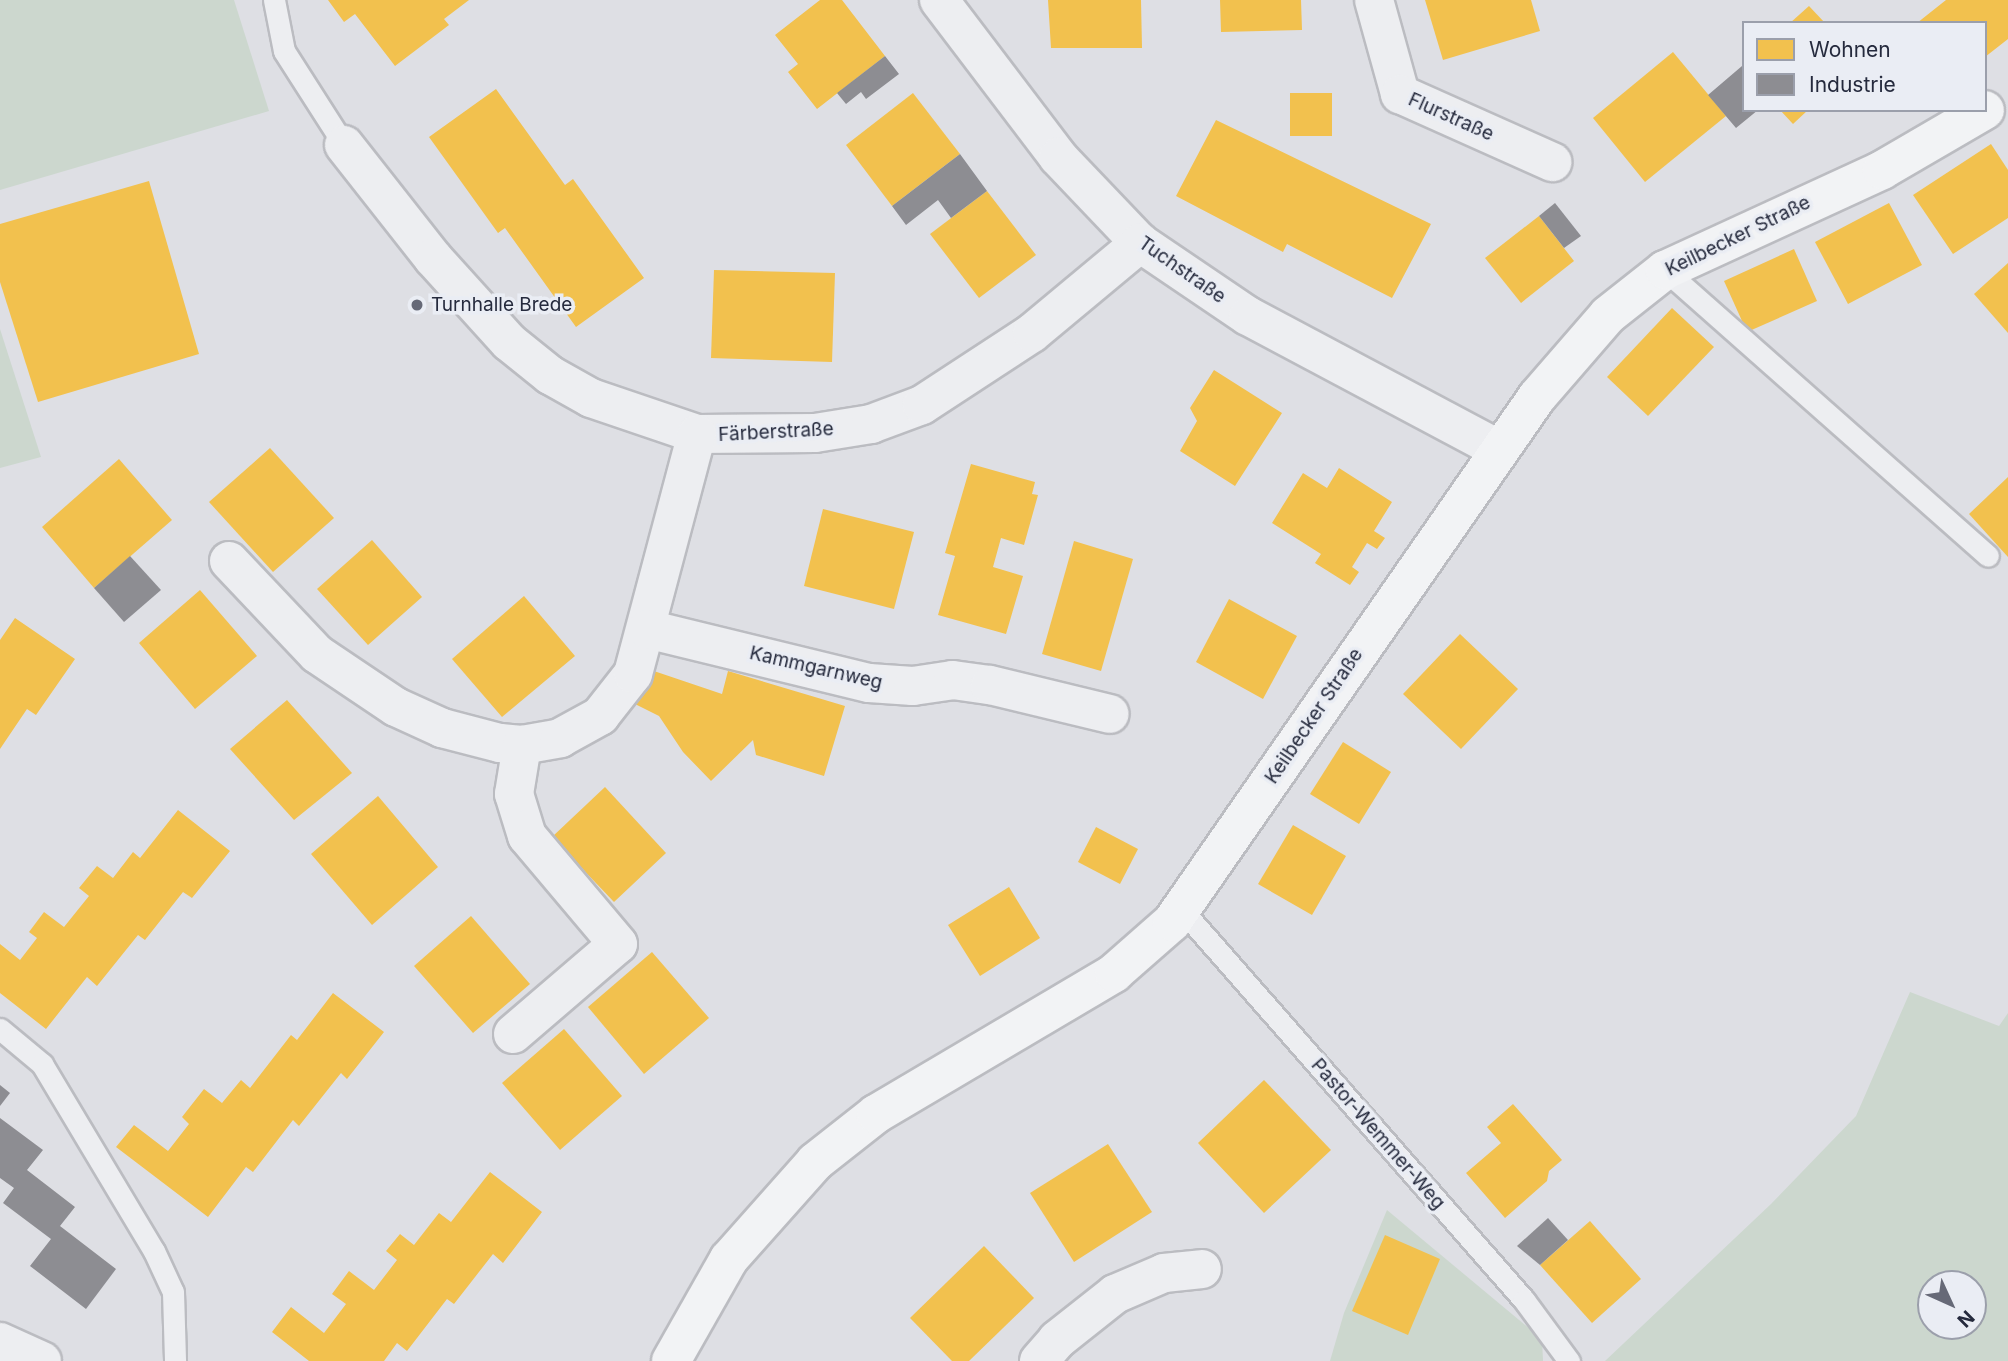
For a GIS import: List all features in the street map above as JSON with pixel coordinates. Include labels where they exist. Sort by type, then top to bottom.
[{"type":"main road","name":"Keilbecker Straße","points":[[1987,109],[2008,93]]},
{"type":"main road","name":"Keilbecker Straße","points":[[671,1361],[729,1259],[815,1162],[876,1114],[1114,973],[1156,940],[1182,910],[1332,687],[1500,450],[1594,329],[1665,270],[1882,170],[1982,112]]},
{"type":"street","name":"Tuchstraße","points":[[939,0],[1058,157],[1140,243],[1248,316],[1500,450]]},
{"type":"street","name":"Flurstraße","points":[[1374,0],[1400,94],[1552,162]]},
{"type":"street","name":"Färberstraße","points":[[344,145],[433,258],[509,342],[550,375],[591,398],[696,434],[815,433],[871,425],[922,405],[1032,333],[1140,243]]},
{"type":"street","points":[[229,561],[297,635],[355,683],[442,727],[522,745],[574,732],[612,704],[633,674],[647,629],[696,434]]},
{"type":"street","name":"Kammgarnweg","points":[[647,629],[869,683],[914,686],[953,680],[990,685],[1110,714]]},
{"type":"street","points":[[513,1034],[618,944],[527,836],[514,794],[522,745]]},
{"type":"street","points":[[1039,1361],[1056,1340],[1115,1294],[1164,1273],[1202,1269]]},
{"type":"street","points":[[0,1342],[41,1361]]},
{"type":"lane","points":[[274,0],[284,51],[344,145]]},
{"type":"lane","points":[[1665,270],[1988,556]]},
{"type":"lane","name":"Pastor-Wemmer-Weg","points":[[1182,910],[1524,1300],[1569,1361]]},
{"type":"lane","points":[[0,1029],[43,1064],[154,1251],[173,1292],[175,1361]]},
{"type":"shaded area","points":[[0,0],[234,0],[269,111],[0,190]]},
{"type":"shaded area","points":[[0,329],[41,457],[0,468]]},
{"type":"shaded area","points":[[1910,992],[1999,1026],[2008,1013],[2008,1361],[1605,1361],[1771,1204],[1856,1116]]},
{"type":"shaded area","points":[[1387,1210],[1542,1339],[1543,1361],[1330,1361],[1344,1313]]},
{"type":"building: Wohnen","points":[[328,0],[469,0],[444,19],[449,25],[395,66],[355,14],[344,22]]},
{"type":"building: Wohnen","points":[[820,0],[842,0],[885,56],[817,109],[788,72],[798,64],[775,35]]},
{"type":"building: Wohnen","points":[[1048,0],[1141,0],[1142,48],[1051,48]]},
{"type":"building: Wohnen","points":[[1220,0],[1301,0],[1302,30],[1221,32]]},
{"type":"building: Wohnen","points":[[1425,0],[1531,0],[1540,31],[1443,60]]},
{"type":"building: Wohnen","points":[[1946,0],[2008,0],[2008,39],[1987,55],[1987,21],[1920,21]]},
{"type":"building: Wohnen","points":[[1809,6],[1823,21],[1792,21]]},
{"type":"building: Wohnen","points":[[1673,52],[1726,116],[1645,182],[1593,118]]},
{"type":"building: Wohnen","points":[[496,89],[565,185],[573,179],[644,278],[576,327],[505,228],[498,233],[429,137]]},
{"type":"building: Wohnen","points":[[913,93],[960,154],[892,206],[846,145]]},
{"type":"building: Wohnen","points":[[1290,93],[1332,93],[1332,136],[1290,136]]},
{"type":"building: Wohnen","points":[[1782,112],[1806,112],[1793,124]]},
{"type":"building: Wohnen","points":[[1216,120],[1431,224],[1392,298],[1287,244],[1283,252],[1176,196]]},
{"type":"building: Wohnen","points":[[1991,144],[2008,170],[2008,218],[1953,254],[1913,195]]},
{"type":"building: Wohnen","points":[[149,181],[199,354],[38,402],[0,282],[0,224]]},
{"type":"building: Wohnen","points":[[987,191],[1036,255],[979,298],[930,234]]},
{"type":"building: Wohnen","points":[[1889,203],[1922,265],[1848,304],[1815,242]]},
{"type":"building: Wohnen","points":[[1539,216],[1574,261],[1521,303],[1485,258]]},
{"type":"building: Wohnen","points":[[1794,249],[1817,301],[1747,332],[1724,281]]},
{"type":"building: Wohnen","points":[[2008,263],[2008,333],[1974,294]]},
{"type":"building: Wohnen","points":[[714,270],[835,273],[832,362],[711,358]]},
{"type":"building: Wohnen","points":[[1672,308],[1714,347],[1648,416],[1607,377]]},
{"type":"building: Wohnen","points":[[1214,370],[1282,413],[1235,486],[1180,451],[1197,421],[1190,408]]},
{"type":"building: Wohnen","points":[[270,448],[334,518],[273,572],[209,502]]},
{"type":"building: Wohnen","points":[[119,459],[172,520],[94,588],[42,527]]},
{"type":"building: Wohnen","points":[[971,464],[1035,482],[1032,494],[1038,495],[1024,545],[1001,538],[993,567],[1023,576],[1006,634],[938,615],[955,556],[945,553]]},
{"type":"building: Wohnen","points":[[1339,468],[1392,502],[1374,531],[1385,538],[1377,549],[1367,543],[1352,567],[1359,572],[1350,585],[1315,563],[1321,554],[1272,523],[1303,473],[1327,488]]},
{"type":"building: Wohnen","points":[[2008,477],[2008,557],[1969,514]]},
{"type":"building: Wohnen","points":[[823,509],[914,532],[894,609],[804,586]]},
{"type":"building: Wohnen","points":[[372,540],[422,597],[368,645],[317,589]]},
{"type":"building: Wohnen","points":[[1074,541],[1133,559],[1101,671],[1042,654]]},
{"type":"building: Wohnen","points":[[200,590],[257,656],[195,709],[139,643]]},
{"type":"building: Wohnen","points":[[524,596],[575,656],[502,717],[452,659]]},
{"type":"building: Wohnen","points":[[1229,599],[1297,636],[1263,699],[1196,662]]},
{"type":"building: Wohnen","points":[[15,618],[75,659],[36,715],[27,709],[0,749],[0,640]]},
{"type":"building: Wohnen","points":[[1460,634],[1518,689],[1461,749],[1403,694]]},
{"type":"building: Wohnen","points":[[645,668],[722,694],[728,671],[845,706],[824,776],[756,755],[753,740],[711,781],[683,752],[659,716],[631,702]]},
{"type":"building: Wohnen","points":[[287,700],[352,773],[294,820],[230,749]]},
{"type":"building: Wohnen","points":[[1343,742],[1391,772],[1359,824],[1310,794]]},
{"type":"building: Wohnen","points":[[605,787],[666,853],[614,902],[552,837]]},
{"type":"building: Wohnen","points":[[378,796],[438,867],[372,925],[311,854]]},
{"type":"building: Wohnen","points":[[178,810],[230,851],[192,898],[183,892],[145,940],[138,935],[97,986],[87,977],[46,1029],[0,993],[0,944],[20,960],[37,938],[29,932],[44,912],[64,927],[89,896],[79,888],[97,866],[113,878],[133,852],[140,858]]},
{"type":"building: Wohnen","points":[[1293,825],[1346,856],[1312,915],[1258,884]]},
{"type":"building: Wohnen","points":[[1096,827],[1138,849],[1120,884],[1078,862]]},
{"type":"building: Wohnen","points":[[1009,887],[1040,938],[980,976],[948,925]]},
{"type":"building: Wohnen","points":[[471,916],[530,984],[473,1033],[414,966]]},
{"type":"building: Wohnen","points":[[652,952],[709,1018],[644,1074],[588,1007]]},
{"type":"building: Wohnen","points":[[333,993],[384,1032],[347,1079],[341,1073],[299,1126],[293,1120],[253,1172],[246,1167],[208,1217],[116,1147],[134,1125],[168,1151],[189,1124],[182,1117],[204,1089],[222,1103],[241,1080],[250,1088],[291,1035],[297,1040]]},
{"type":"building: Wohnen","points":[[564,1029],[622,1096],[560,1150],[502,1083]]},
{"type":"building: Wohnen","points":[[1264,1080],[1331,1150],[1264,1213],[1198,1143]]},
{"type":"building: Wohnen","points":[[1513,1104],[1562,1160],[1549,1171],[1547,1181],[1505,1218],[1466,1173],[1501,1143],[1487,1127]]},
{"type":"building: Wohnen","points":[[1108,1144],[1152,1212],[1074,1262],[1030,1193]]},
{"type":"building: Wohnen","points":[[490,1172],[542,1212],[503,1263],[493,1254],[454,1304],[447,1299],[407,1351],[397,1343],[384,1361],[309,1361],[272,1332],[291,1307],[324,1333],[346,1304],[332,1294],[349,1271],[374,1290],[397,1260],[386,1251],[400,1234],[414,1245],[439,1213],[451,1222]]},
{"type":"building: Wohnen","points":[[1590,1221],[1641,1279],[1592,1323],[1540,1265]]},
{"type":"building: Wohnen","points":[[1385,1235],[1440,1259],[1408,1335],[1352,1311]]},
{"type":"building: Wohnen","points":[[984,1246],[1034,1298],[969,1361],[952,1361],[910,1318]]},
{"type":"building: Industrie","points":[[885,56],[899,74],[866,99],[861,92],[846,104],[837,93]]},
{"type":"building: Industrie","points":[[1742,66],[1742,112],[1756,112],[1736,128],[1708,95]]},
{"type":"building: Industrie","points":[[960,154],[987,191],[951,218],[938,200],[906,225],[892,206]]},
{"type":"building: Industrie","points":[[1555,203],[1581,236],[1564,248],[1539,216]]},
{"type":"building: Industrie","points":[[130,556],[161,590],[124,622],[94,588]]},
{"type":"building: Industrie","points":[[0,1085],[10,1093],[0,1106]]},
{"type":"building: Industrie","points":[[0,1118],[43,1150],[27,1170],[75,1207],[60,1226],[116,1269],[86,1309],[30,1266],[51,1239],[3,1203],[14,1188],[0,1178]]},
{"type":"building: Industrie","points":[[1548,1218],[1568,1240],[1540,1265],[1517,1246]]},
{"type":"place","name":"Turnhalle Brede","points":[[417,305]]}]
